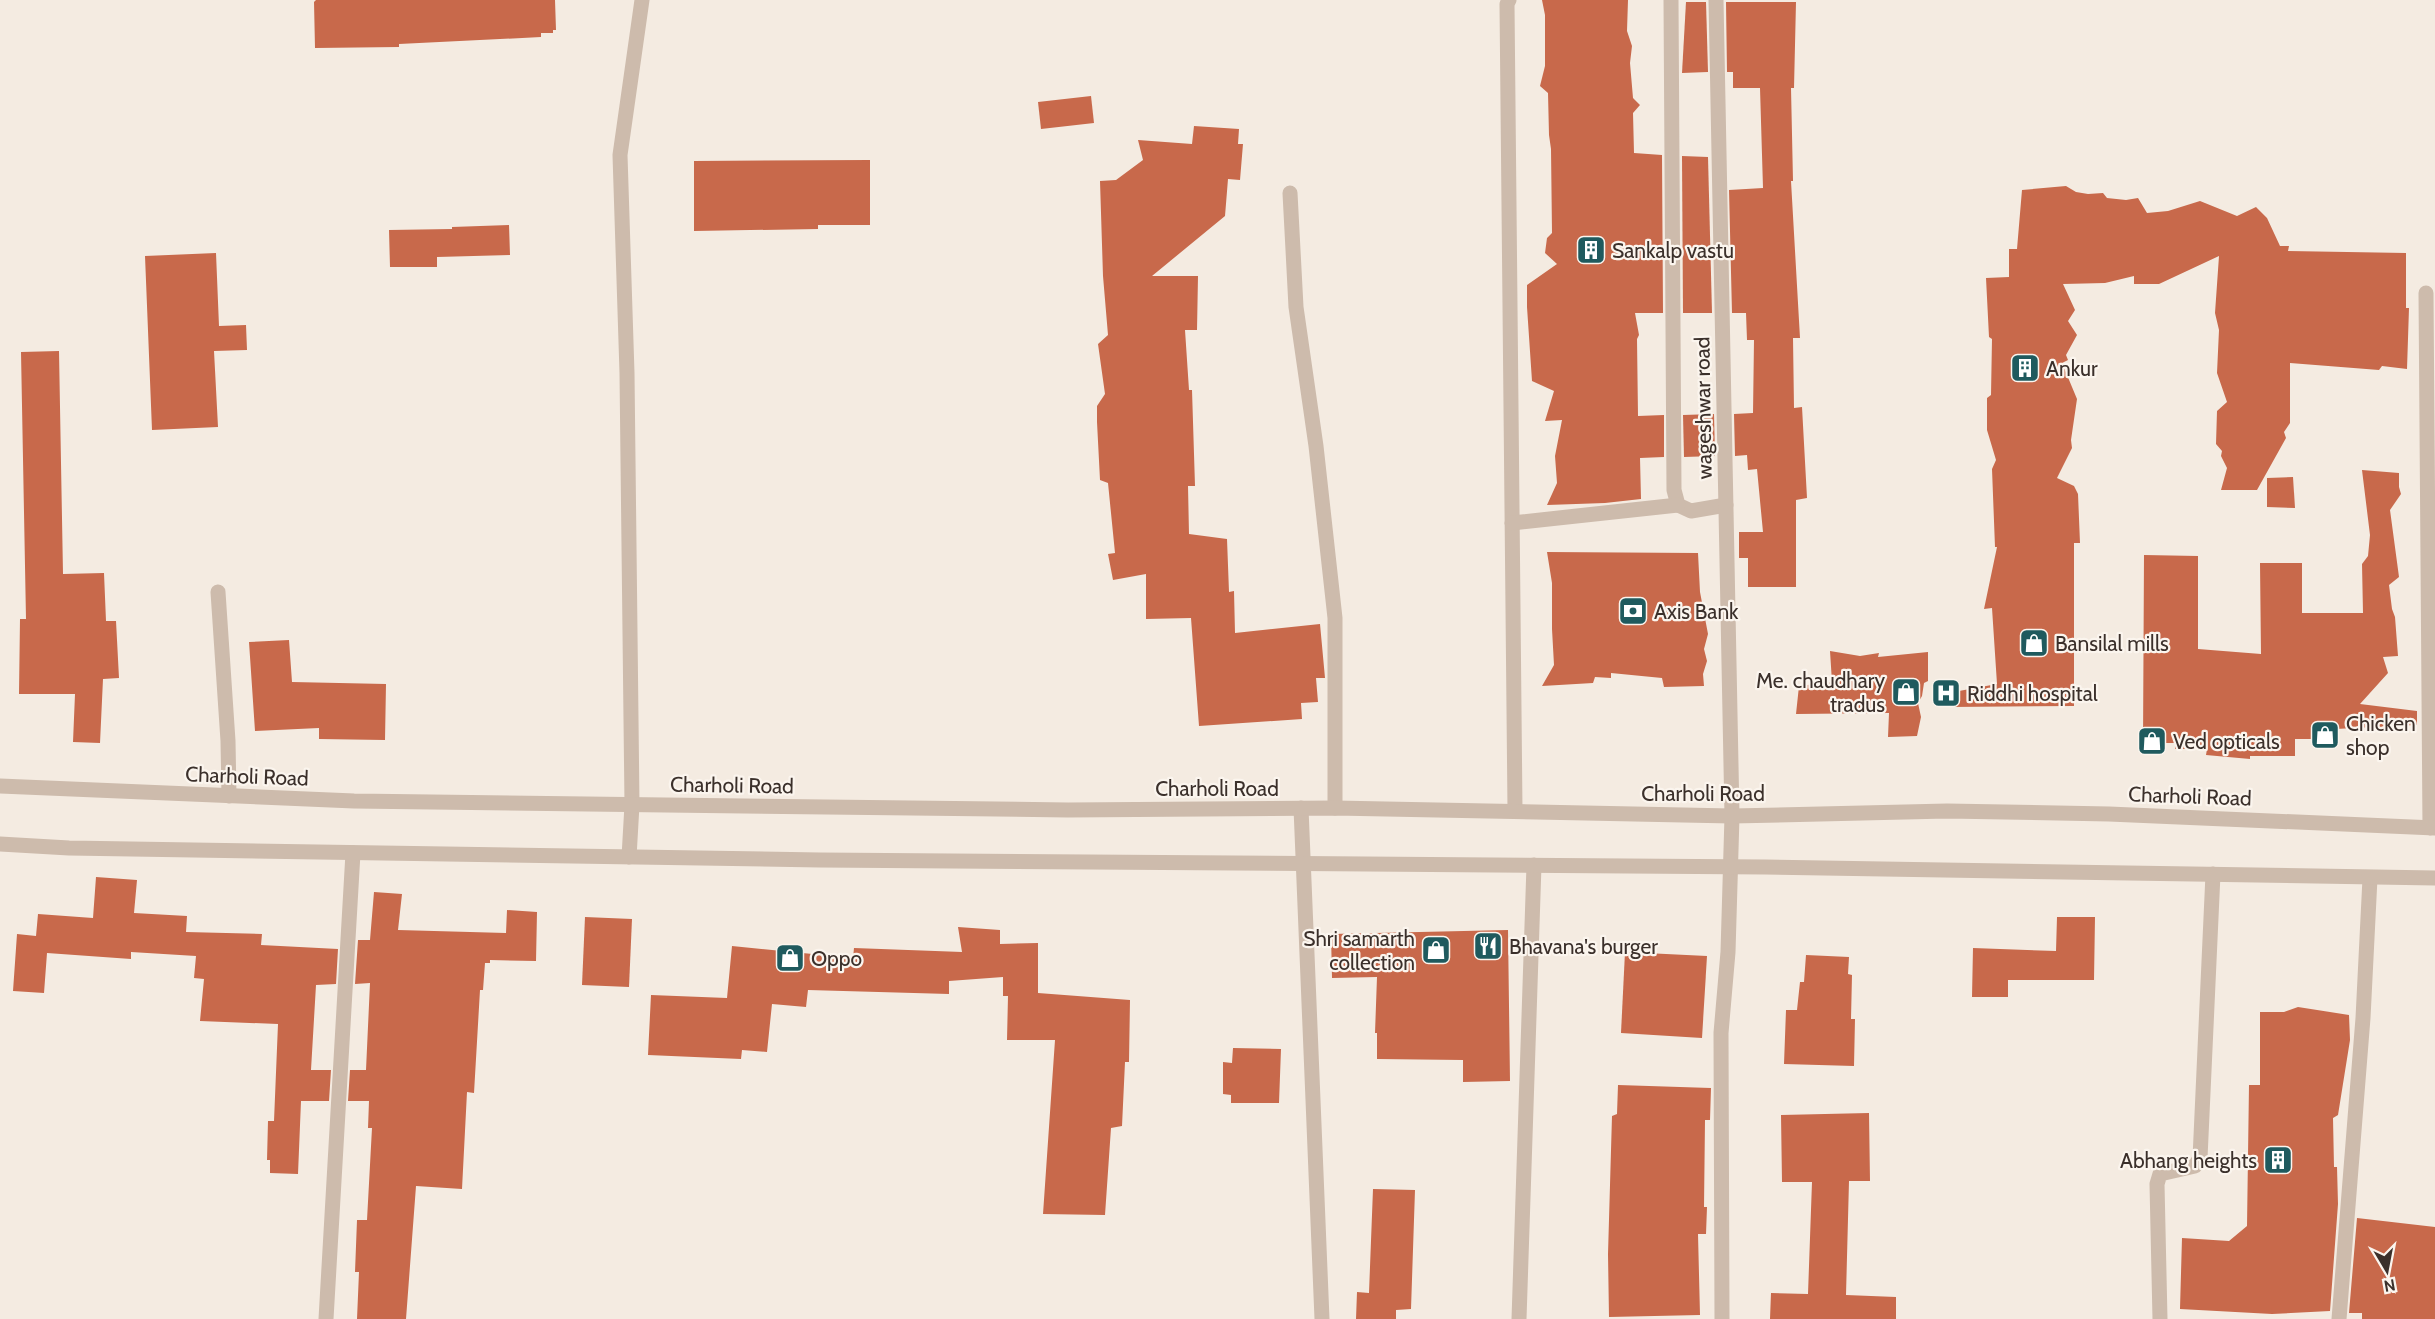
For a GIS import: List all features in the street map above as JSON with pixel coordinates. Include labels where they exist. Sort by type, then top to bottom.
[{"type":"street","points":[[629,857],[632,805],[627,373],[620,155],[642,0]]},
{"type":"street","points":[[1509,0],[1507,4],[1515,810]]},
{"type":"street","points":[[1671,0],[1674,490],[1678,505]]},
{"type":"street","name":"wageshwar road","points":[[1716,0],[1732,816],[1728,952],[1721,1033],[1722,1319]]},
{"type":"street","points":[[1290,193],[1296,307],[1316,446],[1335,618],[1335,808]]},
{"type":"street","points":[[2426,293],[2432,828]]},
{"type":"street","points":[[1512,523],[1678,505],[1691,511],[1726,505]]},
{"type":"street","points":[[218,592],[228,741],[229,796]]},
{"type":"street","name":"Charholi Road","points":[[0,786],[354,801],[1068,810],[1335,808],[1732,816],[1958,811],[2109,814],[2432,828]]},
{"type":"street","points":[[1301,808],[1322,1319]]},
{"type":"street","points":[[0,844],[80,848],[629,857],[1534,865],[2435,878]]},
{"type":"street","points":[[326,1319],[353,853]]},
{"type":"street","points":[[1519,1319],[1534,865]]},
{"type":"street","points":[[2160,1319],[2157,1184],[2160,1174],[2195,1166],[2200,1158],[2213,874]]},
{"type":"street","points":[[2339,1319],[2362,1018],[2370,878]]},
{"type":"building","points":[[316,0],[555,0],[556,30],[553,30],[553,33],[541,33],[541,37],[399,44],[399,47],[315,48],[314,2]]},
{"type":"building","name":"Sankalp vastu","points":[[1542,0],[1628,0],[1627,31],[1632,46],[1630,63],[1633,98],[1640,105],[1633,113],[1634,153],[1662,155],[1663,313],[1635,313],[1639,335],[1637,339],[1638,416],[1664,415],[1664,457],[1640,458],[1641,499],[1547,505],[1557,483],[1555,456],[1562,420],[1545,421],[1554,391],[1532,381],[1527,307],[1527,285],[1557,264],[1545,253],[1547,238],[1552,233],[1548,93],[1540,86],[1545,66],[1545,15]]},
{"type":"building","points":[[1686,2],[1706,2],[1708,72],[1682,73]]},
{"type":"building","points":[[1726,2],[1796,2],[1794,88],[1791,88],[1793,181],[1791,181],[1800,338],[1793,338],[1794,408],[1802,407],[1807,498],[1796,500],[1796,587],[1748,587],[1748,558],[1739,558],[1739,532],[1763,532],[1757,469],[1748,470],[1747,455],[1735,456],[1734,414],[1753,413],[1754,340],[1747,340],[1746,313],[1732,313],[1729,190],[1763,188],[1760,88],[1733,88],[1733,72],[1727,72]]},
{"type":"building","points":[[1091,96],[1094,123],[1041,129],[1038,102]]},
{"type":"building","points":[[1194,126],[1239,129],[1238,144],[1243,144],[1240,180],[1228,179],[1225,216],[1152,276],[1198,276],[1197,330],[1185,330],[1189,390],[1192,390],[1195,486],[1188,486],[1189,534],[1227,539],[1229,592],[1234,591],[1235,633],[1320,624],[1325,678],[1316,678],[1318,702],[1301,703],[1302,719],[1199,726],[1191,618],[1146,619],[1146,574],[1113,580],[1108,554],[1115,553],[1108,483],[1100,480],[1097,422],[1097,406],[1105,394],[1098,344],[1108,335],[1103,276],[1100,181],[1116,180],[1143,160],[1138,140],[1192,144]]},
{"type":"building","points":[[1682,156],[1708,157],[1712,313],[1683,313]]},
{"type":"building","points":[[870,160],[870,225],[818,225],[818,229],[694,231],[694,161]]},
{"type":"building","name":"Ankur","points":[[2066,186],[2076,192],[2103,193],[2107,198],[2126,200],[2138,198],[2147,213],[2168,211],[2200,201],[2237,216],[2256,207],[2267,218],[2280,246],[2289,246],[2288,251],[2406,253],[2406,308],[2409,308],[2407,369],[2382,366],[2379,370],[2290,363],[2290,423],[2284,432],[2286,438],[2257,490],[2221,490],[2227,468],[2221,456],[2222,451],[2216,444],[2217,411],[2227,402],[2217,373],[2219,330],[2215,313],[2219,256],[2159,284],[2134,284],[2134,276],[2105,283],[2063,284],[2075,310],[2068,321],[2077,335],[2066,355],[2068,360],[2062,363],[2077,399],[2071,440],[2072,448],[2057,478],[2074,486],[2078,494],[2080,543],[2074,543],[2074,706],[1949,707],[1948,693],[1997,684],[1992,608],[1984,609],[1997,547],[1995,547],[1992,469],[1996,460],[1987,430],[1987,398],[1991,395],[1992,339],[1989,337],[1986,278],[2009,277],[2009,249],[2017,249],[2022,190]]},
{"type":"building","points":[[509,225],[510,255],[437,257],[437,267],[390,267],[389,230]]},
{"type":"building","points":[[216,253],[219,326],[246,325],[247,350],[214,351],[218,427],[152,430],[145,256]]},
{"type":"building","points":[[59,351],[63,574],[104,573],[106,621],[116,621],[119,678],[103,679],[100,743],[73,742],[75,694],[19,694],[20,619],[26,619],[21,352]]},
{"type":"building","points":[[1714,414],[1715,456],[1684,457],[1683,415]]},
{"type":"building","points":[[2362,470],[2399,473],[2401,494],[2390,510],[2399,577],[2389,585],[2395,617],[2398,656],[2383,657],[2388,673],[2360,704],[2417,711],[2417,725],[2315,730],[2315,739],[2295,739],[2295,756],[2250,756],[2250,759],[2206,755],[2207,749],[2175,749],[2175,743],[2143,743],[2144,555],[2198,556],[2198,649],[2261,654],[2260,563],[2302,563],[2302,613],[2363,613],[2362,564],[2368,556],[2370,535]]},
{"type":"building","points":[[2293,477],[2295,508],[2267,507],[2267,478]]},
{"type":"building","points":[[1547,552],[1698,553],[1700,592],[1708,634],[1704,649],[1707,661],[1703,674],[1704,686],[1664,687],[1662,678],[1611,673],[1611,678],[1595,677],[1593,683],[1542,686],[1554,665],[1552,583]]},
{"type":"building","points":[[289,640],[292,682],[386,684],[385,740],[319,739],[319,728],[255,731],[249,642]]},
{"type":"building","points":[[1830,651],[1860,656],[1879,653],[1878,657],[1928,652],[1928,681],[1924,683],[1922,696],[1918,703],[1921,717],[1917,736],[1888,737],[1889,713],[1796,714],[1799,686],[1832,682]]},
{"type":"building","points":[[96,877],[137,880],[134,913],[187,916],[186,932],[262,934],[261,945],[338,949],[336,984],[316,985],[311,1070],[331,1070],[329,1101],[301,1101],[298,1174],[270,1173],[270,1160],[267,1160],[268,1121],[274,1121],[278,1024],[200,1021],[204,979],[194,978],[196,956],[131,952],[131,959],[47,953],[44,993],[13,991],[17,934],[36,936],[38,914],[93,918]]},
{"type":"building","points":[[374,892],[402,894],[398,930],[506,933],[507,910],[537,912],[536,961],[490,960],[490,963],[485,963],[483,990],[480,990],[474,1093],[467,1092],[462,1189],[416,1186],[406,1319],[357,1319],[359,1272],[355,1272],[357,1220],[367,1220],[372,1128],[368,1128],[369,1101],[348,1101],[350,1070],[366,1070],[370,983],[355,984],[358,940],[370,940]]},
{"type":"building","points":[[585,917],[632,919],[629,987],[582,985]]},
{"type":"building","points":[[2057,917],[2095,917],[2094,980],[2008,980],[2008,997],[1972,997],[1973,948],[2056,951]]},
{"type":"building","points":[[958,927],[1000,930],[1000,944],[1038,943],[1038,993],[1130,1000],[1129,1062],[1125,1062],[1122,1126],[1111,1128],[1105,1215],[1043,1214],[1055,1040],[1007,1040],[1008,996],[1003,996],[1003,977],[949,981],[949,994],[808,990],[806,1007],[772,1004],[767,1052],[742,1050],[741,1059],[648,1055],[651,995],[727,998],[732,946],[853,958],[854,948],[962,952]]},
{"type":"building","points":[[1508,930],[1510,1081],[1463,1082],[1463,1060],[1377,1059],[1377,1033],[1375,1033],[1377,977],[1332,978],[1331,934]]},
{"type":"building","points":[[1625,952],[1707,956],[1702,1038],[1621,1033]]},
{"type":"building","points":[[1806,955],[1849,957],[1848,974],[1852,975],[1851,1019],[1855,1019],[1854,1066],[1784,1064],[1786,1010],[1797,1010],[1800,982],[1804,982]]},
{"type":"building","name":"Abhang heights","points":[[2298,1007],[2349,1015],[2350,1040],[2338,1115],[2333,1118],[2334,1167],[2337,1167],[2338,1204],[2330,1311],[2272,1314],[2180,1309],[2182,1238],[2229,1241],[2247,1226],[2249,1085],[2260,1085],[2260,1012],[2284,1012]]},
{"type":"building","points":[[1233,1048],[1281,1049],[1279,1103],[1231,1103],[1231,1095],[1223,1094],[1223,1062],[1232,1063]]},
{"type":"building","points":[[1618,1085],[1711,1088],[1710,1120],[1705,1120],[1706,1234],[1698,1234],[1700,1315],[1609,1317],[1608,1254],[1612,1116],[1617,1114]]},
{"type":"building","points":[[1869,1113],[1870,1181],[1849,1181],[1846,1295],[1896,1297],[1896,1319],[1770,1319],[1771,1293],[1808,1294],[1812,1182],[1782,1182],[1781,1115]]},
{"type":"building","points":[[1373,1189],[1415,1190],[1411,1309],[1396,1310],[1396,1319],[1356,1319],[1357,1292],[1369,1293]]},
{"type":"building","points":[[2357,1218],[2435,1227],[2435,1319],[2362,1319],[2362,1313],[2349,1313]]},
{"type":"place","name":"Sankalp vastu","points":[[1591,250]]},
{"type":"place","name":"Ankur","points":[[2025,368]]},
{"type":"place","name":"Axis Bank","points":[[1633,611]]},
{"type":"place","name":"Bansilal mills","points":[[2034,643]]},
{"type":"place","name":"Me. chaudhary tradus","points":[[1906,692]]},
{"type":"place","name":"Riddhi hospital","points":[[1946,693]]},
{"type":"place","name":"Chicken shop","points":[[2325,735]]},
{"type":"place","name":"Ved opticals","points":[[2152,741]]},
{"type":"place","name":"Bhavana's burger","points":[[1488,946]]},
{"type":"place","name":"Shri samarth collection","points":[[1436,950]]},
{"type":"place","name":"Oppo","points":[[790,958]]},
{"type":"place","name":"Abhang heights","points":[[2278,1160]]}]
